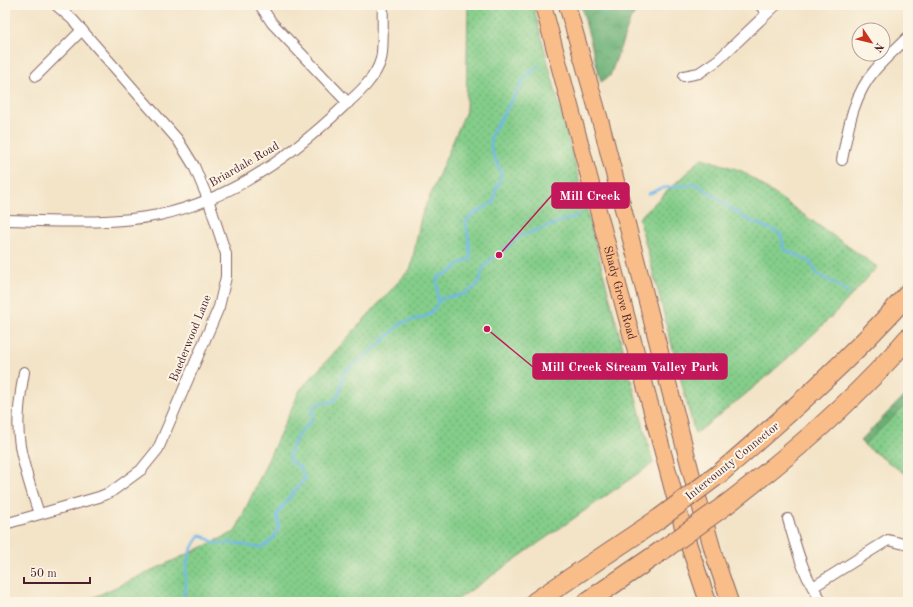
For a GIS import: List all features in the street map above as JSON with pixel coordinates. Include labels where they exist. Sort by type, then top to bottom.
[{"type":"highway","name":"Intercounty Connector","points":[[535,602],[660,518],[719,474],[787,416],[836,370],[908,294]]},
{"type":"highway","points":[[587,602],[727,504],[786,457],[849,399],[908,338]]},
{"type":"main road","name":"Shady Grove Road","points":[[543,5],[684,531],[708,602]]},
{"type":"main road","name":"Shady Grove Road","points":[[567,5],[602,127],[692,476],[715,558],[730,602]]},
{"type":"street","name":"Baederwood Lane","points":[[5,524],[99,497],[111,492],[141,470],[158,449],[219,307],[226,277],[226,254],[208,199],[194,166],[178,140],[82,30],[56,5]]},
{"type":"street","points":[[260,5],[272,23],[348,103]]},
{"type":"street","name":"Briardale Road","points":[[5,220],[104,222],[159,215],[227,192],[279,161],[317,132],[368,83],[381,60],[383,5]]},
{"type":"street","points":[[760,5],[767,13]]},
{"type":"street","points":[[684,76],[699,72],[718,60],[776,5]]},
{"type":"street","points":[[36,76],[82,30]]},
{"type":"street","points":[[842,160],[849,122],[857,98],[874,71],[908,37]]},
{"type":"street","points":[[24,372],[18,407],[19,444],[39,514]]},
{"type":"street","points":[[788,519],[799,555],[813,588],[823,602]]},
{"type":"street","points":[[813,588],[888,540],[908,545]]},
{"type":"green space","points":[[468,5],[533,5],[653,463],[454,602],[74,602],[88,600],[235,532],[300,390],[411,268],[421,217],[466,111]]},
{"type":"green space","points":[[581,5],[641,5],[631,18],[610,76],[601,82]]},
{"type":"green space","points":[[702,158],[742,171],[877,267],[835,313],[813,334],[744,396],[695,434],[639,218]]},
{"type":"green space","points":[[908,392],[908,476],[860,441]]},
{"type":"green space","points":[[908,403],[908,476],[864,445]]},
{"type":"waterway","points":[[604,12],[607,5]]},
{"type":"waterway","points":[[438,302],[437,279],[440,276],[451,272],[459,264],[470,259],[466,222],[472,215],[494,202],[496,188],[500,183],[501,172],[491,150],[491,135],[525,78],[538,66]]},
{"type":"waterway","points":[[648,194],[663,188],[697,184],[745,218],[781,234],[784,250],[810,262],[817,274],[834,283],[848,293]]},
{"type":"waterway","points":[[178,602],[182,598],[186,587],[186,570],[189,556],[192,547],[200,535],[219,544],[232,543],[255,547],[264,546],[273,538],[277,532],[279,524],[277,515],[305,479],[300,467],[290,461],[293,445],[296,439],[311,422],[314,406],[320,403],[333,402],[339,394],[344,372],[374,349],[402,323],[427,316],[438,302],[444,298],[465,294],[475,287],[480,280],[483,268],[491,259],[499,255],[517,237],[579,215]]},
{"type":"place","name":"Mill Creek","points":[[499,255]]},
{"type":"place","name":"Mill Creek Stream Valley Park","points":[[487,329]]}]
